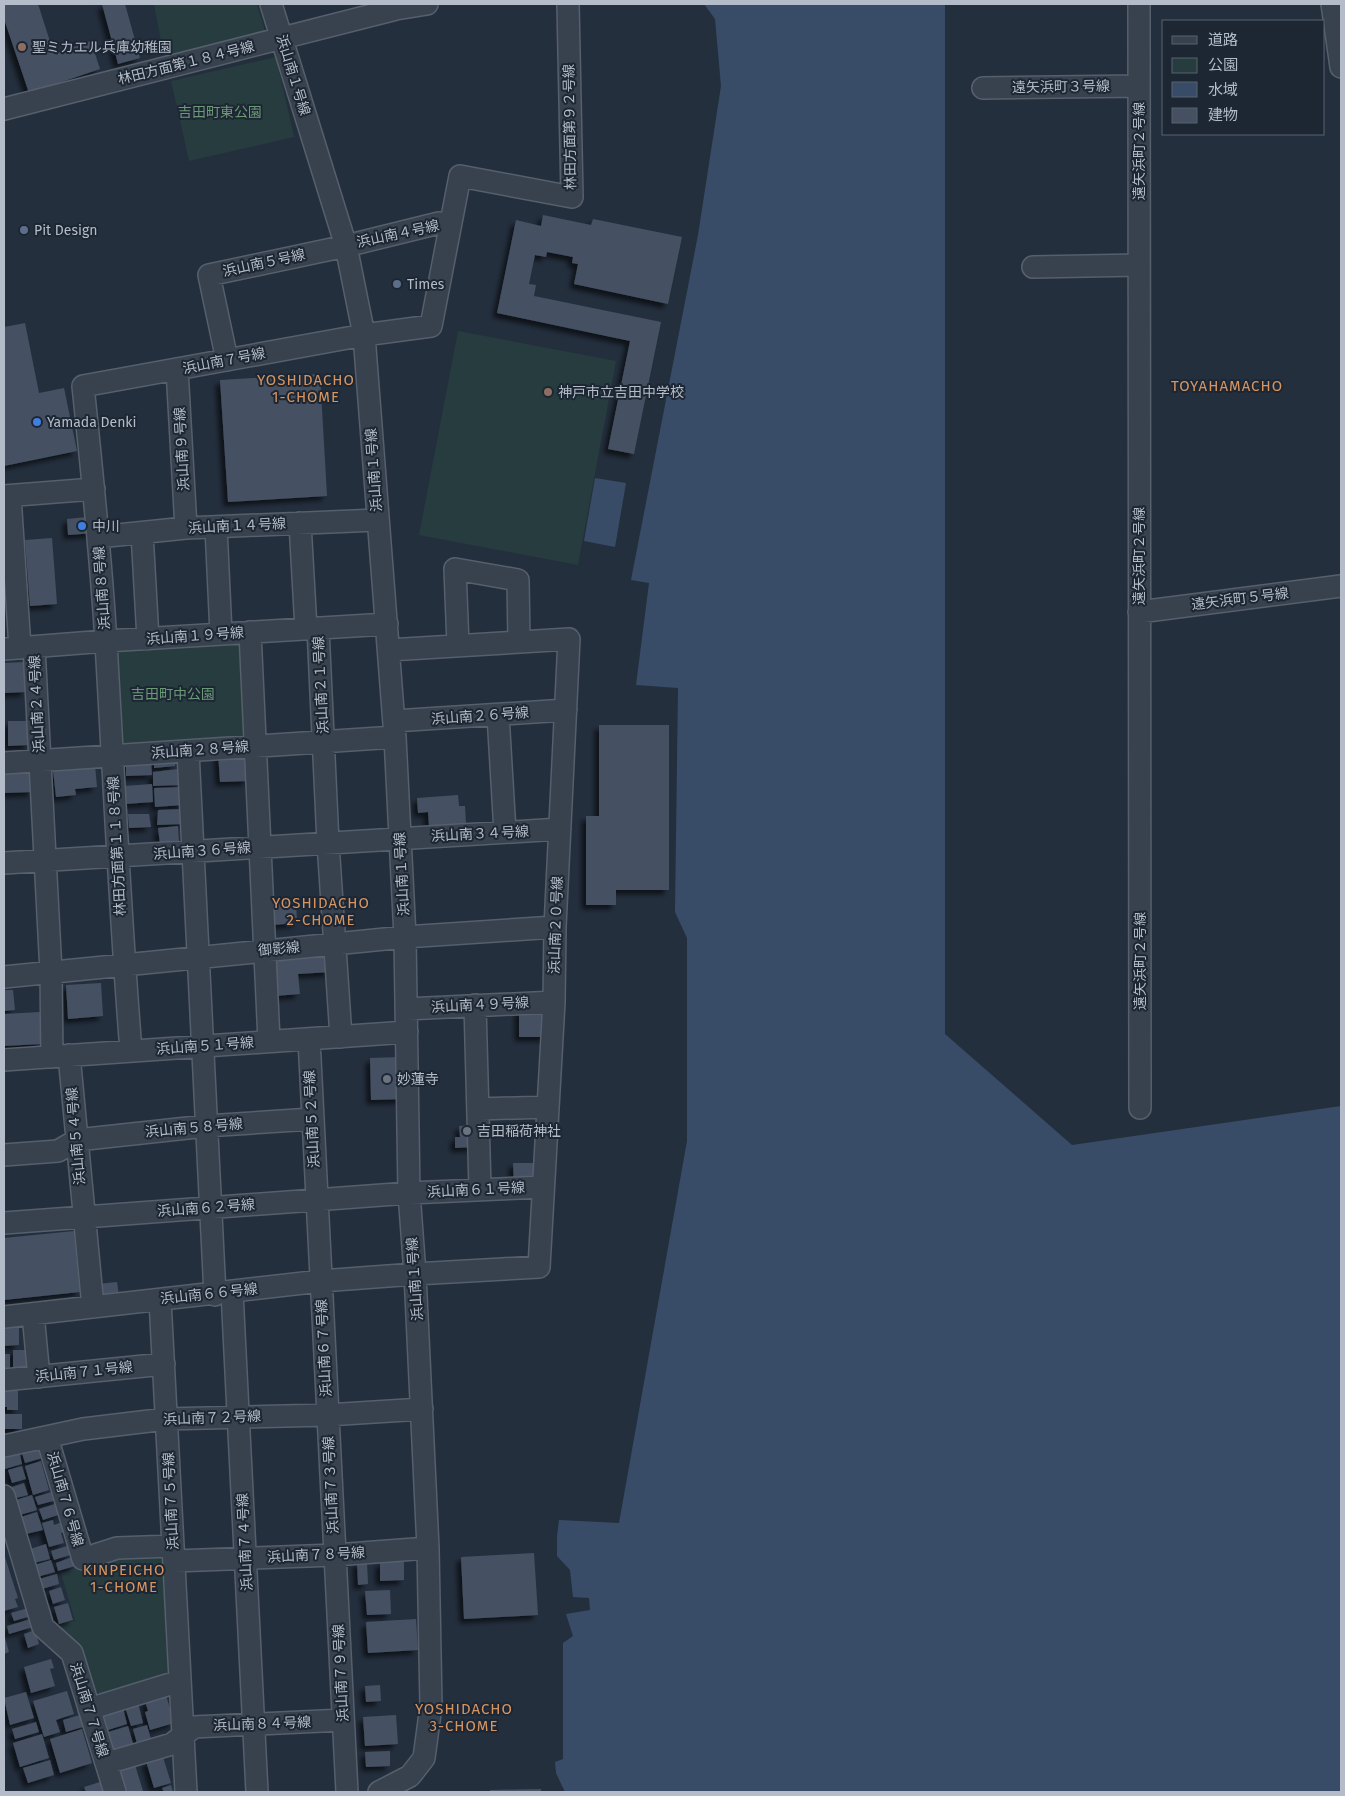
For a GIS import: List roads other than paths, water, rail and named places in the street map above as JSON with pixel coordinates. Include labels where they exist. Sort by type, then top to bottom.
[{"type":"street","name":"浜山南１号線","points":[[270,4],[346,246],[364,335],[377,520],[395,729],[405,937],[409,1193],[422,1409],[432,1706],[424,1758],[410,1776],[379,1792]]},
{"type":"street","name":"林田方面第１８４号線","points":[[4,109],[396,9],[427,4]]},
{"type":"street","name":"林田方面第９２号線","points":[[431,326],[460,176],[572,196],[568,4]]},
{"type":"street","name":"遠矢浜町２号線","points":[[1138,4],[1140,1108]]},
{"type":"street","points":[[1332,4],[1341,67]]},
{"type":"street","name":"遠矢浜町３号線","points":[[983,88],[1139,86]]},
{"type":"street","name":"浜山南４号線","points":[[346,246],[439,223],[450,224]]},
{"type":"street","name":"浜山南５号線","points":[[227,360],[209,275],[346,246]]},
{"type":"street","points":[[1033,266],[1139,265]]},
{"type":"street","name":"浜山南７号線","points":[[83,386],[364,335],[431,326]]},
{"type":"street","name":"浜山南９号線","points":[[177,370],[186,528]]},
{"type":"street","name":"浜山南８号線","points":[[83,386],[94,489],[106,641]]},
{"type":"street","points":[[7,496],[94,489]]},
{"type":"street","name":"浜山南２４号線","points":[[7,496],[19,648],[40,761],[45,861]]},
{"type":"street","name":"浜山南１４号線","points":[[98,537],[186,528],[377,520]]},
{"type":"street","name":"浜山南２１号線","points":[[300,523],[323,742],[341,1036]]},
{"type":"street","points":[[216,527],[221,634]]},
{"type":"street","points":[[142,533],[148,639]]},
{"type":"street","points":[[458,645],[455,570],[518,580],[520,642]]},
{"type":"street","name":"遠矢浜町５号線","points":[[1139,612],[1341,586]]},
{"type":"street","name":"浜山南１９号線","points":[[19,648],[387,624]]},
{"type":"street","points":[[250,632],[269,1041]]},
{"type":"street","name":"浜山南２０号線","points":[[389,650],[570,639],[555,928],[554,1002],[539,1267],[415,1274]]},
{"type":"street","name":"林田方面第１１８号線","points":[[106,641],[124,966],[131,1051]]},
{"type":"street","name":"浜山南２６号線","points":[[395,729],[498,715],[566,710]]},
{"type":"street","points":[[498,715],[505,832]]},
{"type":"street","name":"浜山南２８号線","points":[[4,763],[323,742],[395,729]]},
{"type":"street","name":"浜山南７４号線","points":[[188,751],[210,1208],[224,1293],[238,1417],[257,1792]]},
{"type":"street","name":"浜山南３４号線","points":[[400,838],[560,829]]},
{"type":"street","name":"浜山南３６号線","points":[[4,863],[400,838]]},
{"type":"street","name":"浜山南５４号線","points":[[45,861],[51,972],[60,1056],[77,1140],[93,1307]]},
{"type":"street","name":"御影線","points":[[4,977],[405,937],[555,928]]},
{"type":"street","name":"浜山南４９号線","points":[[406,1009],[554,1002]]},
{"type":"street","points":[[475,1006],[480,1190]]},
{"type":"street","name":"浜山南５１号線","points":[[4,1060],[407,1032]]},
{"type":"street","name":"浜山南５２号線","points":[[309,1038],[321,1282]]},
{"type":"street","points":[[478,1109],[548,1108]]},
{"type":"street","name":"浜山南５８号線","points":[[77,1140],[206,1126],[312,1119]]},
{"type":"street","points":[[4,1155],[58,1151],[77,1140]]},
{"type":"street","name":"浜山南６１号線","points":[[409,1193],[543,1187]]},
{"type":"street","name":"浜山南６２号線","points":[[4,1223],[409,1193]]},
{"type":"street","name":"浜山南６６号線","points":[[4,1317],[321,1282],[415,1274]]},
{"type":"street","name":"浜山南６７号線","points":[[321,1282],[328,1415]]},
{"type":"street","name":"浜山南７５号線","points":[[160,1300],[186,1792]]},
{"type":"street","points":[[34,1314],[39,1376]]},
{"type":"street","name":"浜山南７１号線","points":[[4,1380],[164,1364]]},
{"type":"street","name":"浜山南７２号線","points":[[4,1446],[83,1429],[166,1419],[328,1415],[422,1409]]},
{"type":"street","name":"浜山南７３号線","points":[[328,1415],[335,1554]]},
{"type":"street","name":"浜山南７６号線","points":[[48,1437],[83,1559],[117,1548],[173,1554]]},
{"type":"street","name":"浜山南７７号線","points":[[4,1496],[43,1627],[72,1653],[115,1792]]},
{"type":"street","name":"浜山南７８号線","points":[[173,1554],[246,1558],[428,1548]]},
{"type":"street","name":"浜山南７９号線","points":[[335,1554],[347,1792]]},
{"type":"street","points":[[89,1708],[180,1681]]},
{"type":"street","name":"浜山南８４号線","points":[[107,1766],[114,1761],[172,1744],[194,1727],[343,1720]]},
{"type":"water","points":[[704,4],[945,4],[945,1034],[1072,1145],[1341,1106],[1341,1792],[565,1792],[556,1773],[555,1762],[563,1759],[563,1643],[573,1636],[566,1614],[590,1610],[589,1598],[573,1597],[570,1570],[557,1556],[559,1520],[619,1523],[687,1141],[687,938],[675,912],[678,688],[636,685],[649,583],[631,580],[698,235],[721,86],[715,19]]},
{"type":"water","points":[[595,478],[626,483],[615,547],[584,541]]},
{"type":"place","name":"聖ミカエル兵庫幼稚園","points":[[22,47]]},
{"type":"place","name":"Pit Design","points":[[24,230]]},
{"type":"place","name":"Times","points":[[397,284]]},
{"type":"place","name":"神戸市立吉田中学校","points":[[548,392]]},
{"type":"place","name":"Yamada Denki","points":[[37,422]]},
{"type":"place","name":"中川","points":[[82,526]]},
{"type":"place","name":"妙蓮寺","points":[[387,1079]]},
{"type":"place","name":"吉田稲荷神社","points":[[467,1131]]},
{"type":"district","name":"TOYAHAMACHO","points":[[1227,386]]},
{"type":"district","name":"YOSHIDACHO 1-CHOME","points":[[306,388]]},
{"type":"district","name":"YOSHIDACHO 2-CHOME","points":[[321,912]]},
{"type":"district","name":"KINPEICHO 1-CHOME","points":[[124,1578]]},
{"type":"district","name":"YOSHIDACHO 3-CHOME","points":[[464,1718]]},
{"type":"park label","name":"吉田町東公園","points":[[220,112]]},
{"type":"park label","name":"吉田町中公園","points":[[173,694]]}]
